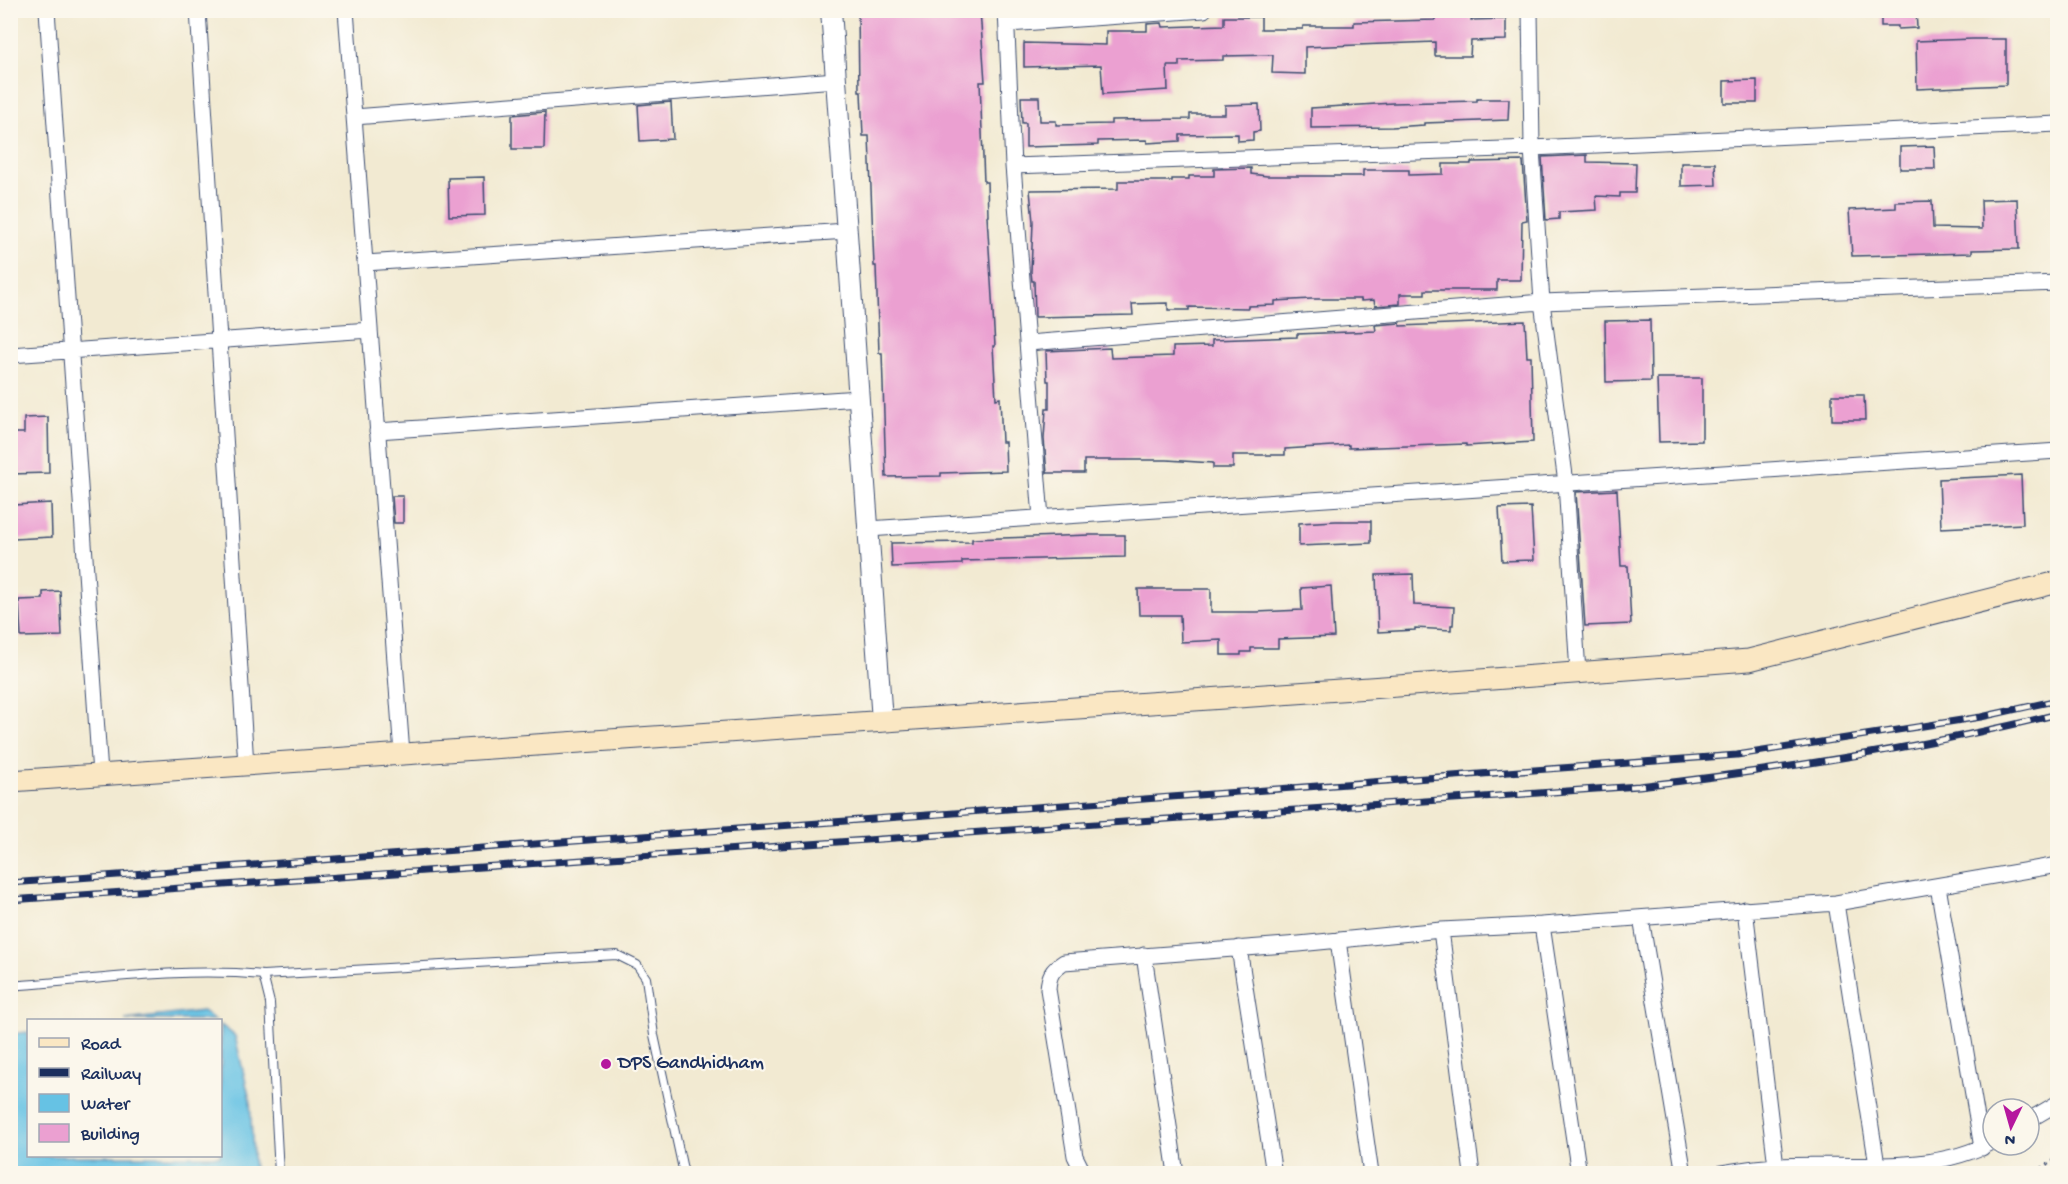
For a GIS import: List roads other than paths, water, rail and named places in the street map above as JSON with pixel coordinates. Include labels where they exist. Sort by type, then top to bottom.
[{"type":"main road","points":[[10,781],[1749,660],[2058,582]]},
{"type":"street","points":[[47,10],[100,774]]},
{"type":"street","points":[[198,10],[246,765]]},
{"type":"street","points":[[346,10],[402,754]]},
{"type":"street","points":[[831,10],[882,721]]},
{"type":"street","points":[[1041,518],[1013,166],[1007,17],[1204,10]]},
{"type":"street","points":[[1530,10],[1532,148],[1542,302],[1566,483],[1578,673]]},
{"type":"street","points":[[354,117],[836,80]]},
{"type":"street","points":[[1013,166],[1532,148],[2058,124]]},
{"type":"street","points":[[365,263],[847,231]]},
{"type":"street","points":[[1028,343],[1542,302],[2058,283]]},
{"type":"street","points":[[10,355],[370,330]]},
{"type":"street","points":[[378,431],[859,398]]},
{"type":"street","points":[[868,529],[2058,451]]},
{"type":"street","points":[[1084,1173],[1075,1156],[1048,989],[1049,976],[1064,962],[1441,930],[1542,926],[1836,903],[2058,865]]},
{"type":"street","points":[[1938,886],[1981,1112]]},
{"type":"street","points":[[1836,903],[1877,1165]]},
{"type":"street","points":[[1745,909],[1776,1166]]},
{"type":"street","points":[[1641,918],[1684,1173]]},
{"type":"street","points":[[1542,926],[1579,1173]]},
{"type":"street","points":[[1441,930],[1472,1173]]},
{"type":"street","points":[[1338,940],[1371,1173]]},
{"type":"street","points":[[1239,948],[1274,1173]]},
{"type":"street","points":[[1144,955],[1176,1173]]},
{"type":"street","points":[[2041,1113],[2058,1103]]},
{"type":"street","points":[[1714,1173],[1776,1166],[1922,1164],[1981,1146]]},
{"type":"lane","points":[[10,986],[187,973],[263,975],[617,955],[637,965],[646,978],[654,1035],[684,1173]]},
{"type":"lane","points":[[263,975],[270,1003],[279,1173]]},
{"type":"water","points":[[203,1011],[214,1019],[134,1019]]},
{"type":"water","points":[[222,1026],[235,1036],[250,1100],[254,1173],[11,1173],[11,1034],[27,1032],[27,1157],[222,1157]]},
{"type":"railway","points":[[10,883],[1737,755],[1981,717],[2058,700]]},
{"type":"railway","points":[[10,900],[1639,786],[1850,757],[2058,714]]},
{"type":"place","name":"DPS Gandhidham","points":[[606,1064]]}]
